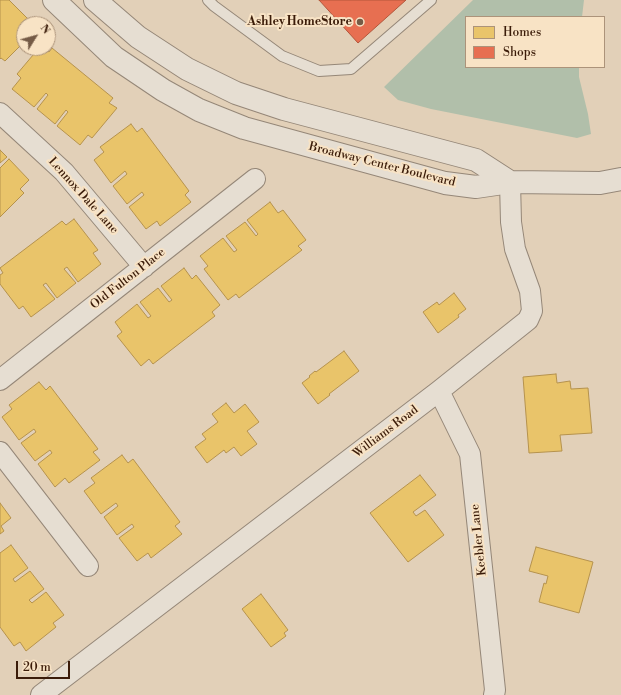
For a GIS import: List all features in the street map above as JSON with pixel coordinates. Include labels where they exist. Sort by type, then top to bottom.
[{"type":"street","name":"Broadway Center Boulevard","points":[[54,0],[114,57],[164,90],[198,110],[244,128],[445,183],[476,187],[510,182]]},
{"type":"street","points":[[95,0],[138,37],[187,69],[236,93],[284,109],[476,160],[510,182],[600,183],[621,180]]},
{"type":"street","name":"Lennox Dale Lane","points":[[0,113],[64,172],[144,266]]},
{"type":"street","name":"Old Fulton Place","points":[[0,380],[255,179]]},
{"type":"street","name":"Williams Road","points":[[41,695],[439,391],[528,320],[532,311],[530,291],[515,249],[511,222],[510,182]]},
{"type":"street","name":"Keebler Lane","points":[[439,391],[470,454],[495,690],[494,695]]},
{"type":"street","points":[[0,452],[88,566]]},
{"type":"lane","points":[[208,0],[282,56],[319,71],[351,69],[431,0]]},
{"type":"shaded area","points":[[473,0],[584,0],[582,16],[465,16],[465,68],[579,68],[579,77],[591,134],[577,138],[431,109],[398,100],[384,87]]},
{"type":"building: Homes","points":[[0,0],[9,0],[25,16],[16,16],[16,50],[5,61],[1,58],[0,59]]},
{"type":"building: Homes","points":[[56,51],[113,98],[109,103],[117,108],[92,138],[88,135],[80,145],[57,126],[68,112],[66,110],[55,124],[37,109],[48,95],[46,93],[34,107],[12,89],[21,78],[17,74],[32,56],[56,56]]},
{"type":"building: Homes","points":[[131,124],[137,132],[142,128],[189,191],[185,195],[191,202],[160,226],[157,221],[146,229],[129,207],[144,195],[142,192],[127,204],[113,186],[127,174],[125,171],[111,183],[94,160],[104,152],[100,147]]},
{"type":"building: Homes","points":[[0,150],[7,157],[0,163]]},
{"type":"building: Homes","points":[[9,159],[29,180],[20,189],[24,193],[0,217],[0,168]]},
{"type":"building: Homes","points":[[270,202],[278,213],[283,210],[306,240],[298,246],[302,250],[239,298],[236,294],[228,300],[204,269],[208,266],[200,256],[223,238],[234,252],[237,250],[226,236],[245,222],[256,236],[258,234],[247,220]]},
{"type":"building: Homes","points":[[74,219],[98,250],[93,253],[101,264],[78,282],[67,267],[64,269],[76,283],[57,298],[46,283],[43,285],[55,299],[31,317],[23,306],[19,309],[0,284],[0,275],[3,273],[0,268],[62,221],[66,225]]},
{"type":"building: Homes","points":[[184,268],[192,279],[196,275],[220,305],[212,312],[215,316],[153,364],[149,359],[141,366],[117,336],[122,332],[115,322],[137,304],[148,318],[151,316],[140,302],[158,288],[169,302],[172,300],[161,286]]},
{"type":"building: Homes","points":[[454,293],[466,309],[458,315],[459,317],[438,333],[423,312],[437,302],[439,305]]},
{"type":"building: Homes","points":[[344,351],[359,371],[318,404],[302,383],[315,371],[316,372]]},
{"type":"building: Homes","points":[[556,374],[557,383],[570,381],[571,389],[588,388],[592,433],[560,435],[562,451],[529,453],[523,377]]},
{"type":"building: Homes","points":[[39,382],[46,390],[50,386],[98,449],[93,452],[100,460],[69,483],[65,478],[55,487],[38,464],[52,453],[50,450],[35,461],[21,443],[36,432],[34,429],[19,440],[2,417],[12,409],[9,405]]},
{"type":"building: Homes","points":[[226,403],[234,413],[245,404],[259,422],[247,431],[257,444],[241,456],[234,447],[226,453],[224,450],[207,463],[195,447],[206,439],[202,434],[218,422],[212,414]]},
{"type":"building: Homes","points":[[122,455],[128,463],[133,459],[180,522],[175,526],[182,534],[151,558],[148,553],[137,561],[119,538],[134,527],[132,524],[117,535],[104,517],[118,506],[116,503],[101,514],[84,491],[95,483],[91,478]]},
{"type":"building: Homes","points":[[420,475],[436,495],[413,512],[416,516],[425,510],[444,535],[408,562],[370,513]]},
{"type":"building: Homes","points":[[0,503],[11,518],[1,526],[4,531],[0,534]]},
{"type":"building: Homes","points":[[11,545],[28,568],[13,579],[15,582],[30,571],[44,589],[29,600],[32,603],[46,592],[64,615],[53,623],[56,627],[26,651],[20,642],[14,646],[0,627],[0,553]]},
{"type":"building: Homes","points":[[536,547],[593,562],[579,613],[539,602],[544,583],[546,584],[548,576],[529,571]]},
{"type":"building: Homes","points":[[261,594],[288,630],[284,633],[286,636],[271,647],[242,609]]},
{"type":"building: Shops","name":"Ashley HomeStore","points":[[319,0],[406,0],[358,43]]},
{"type":"place","name":"Ashley HomeStore","points":[[360,22]]}]
